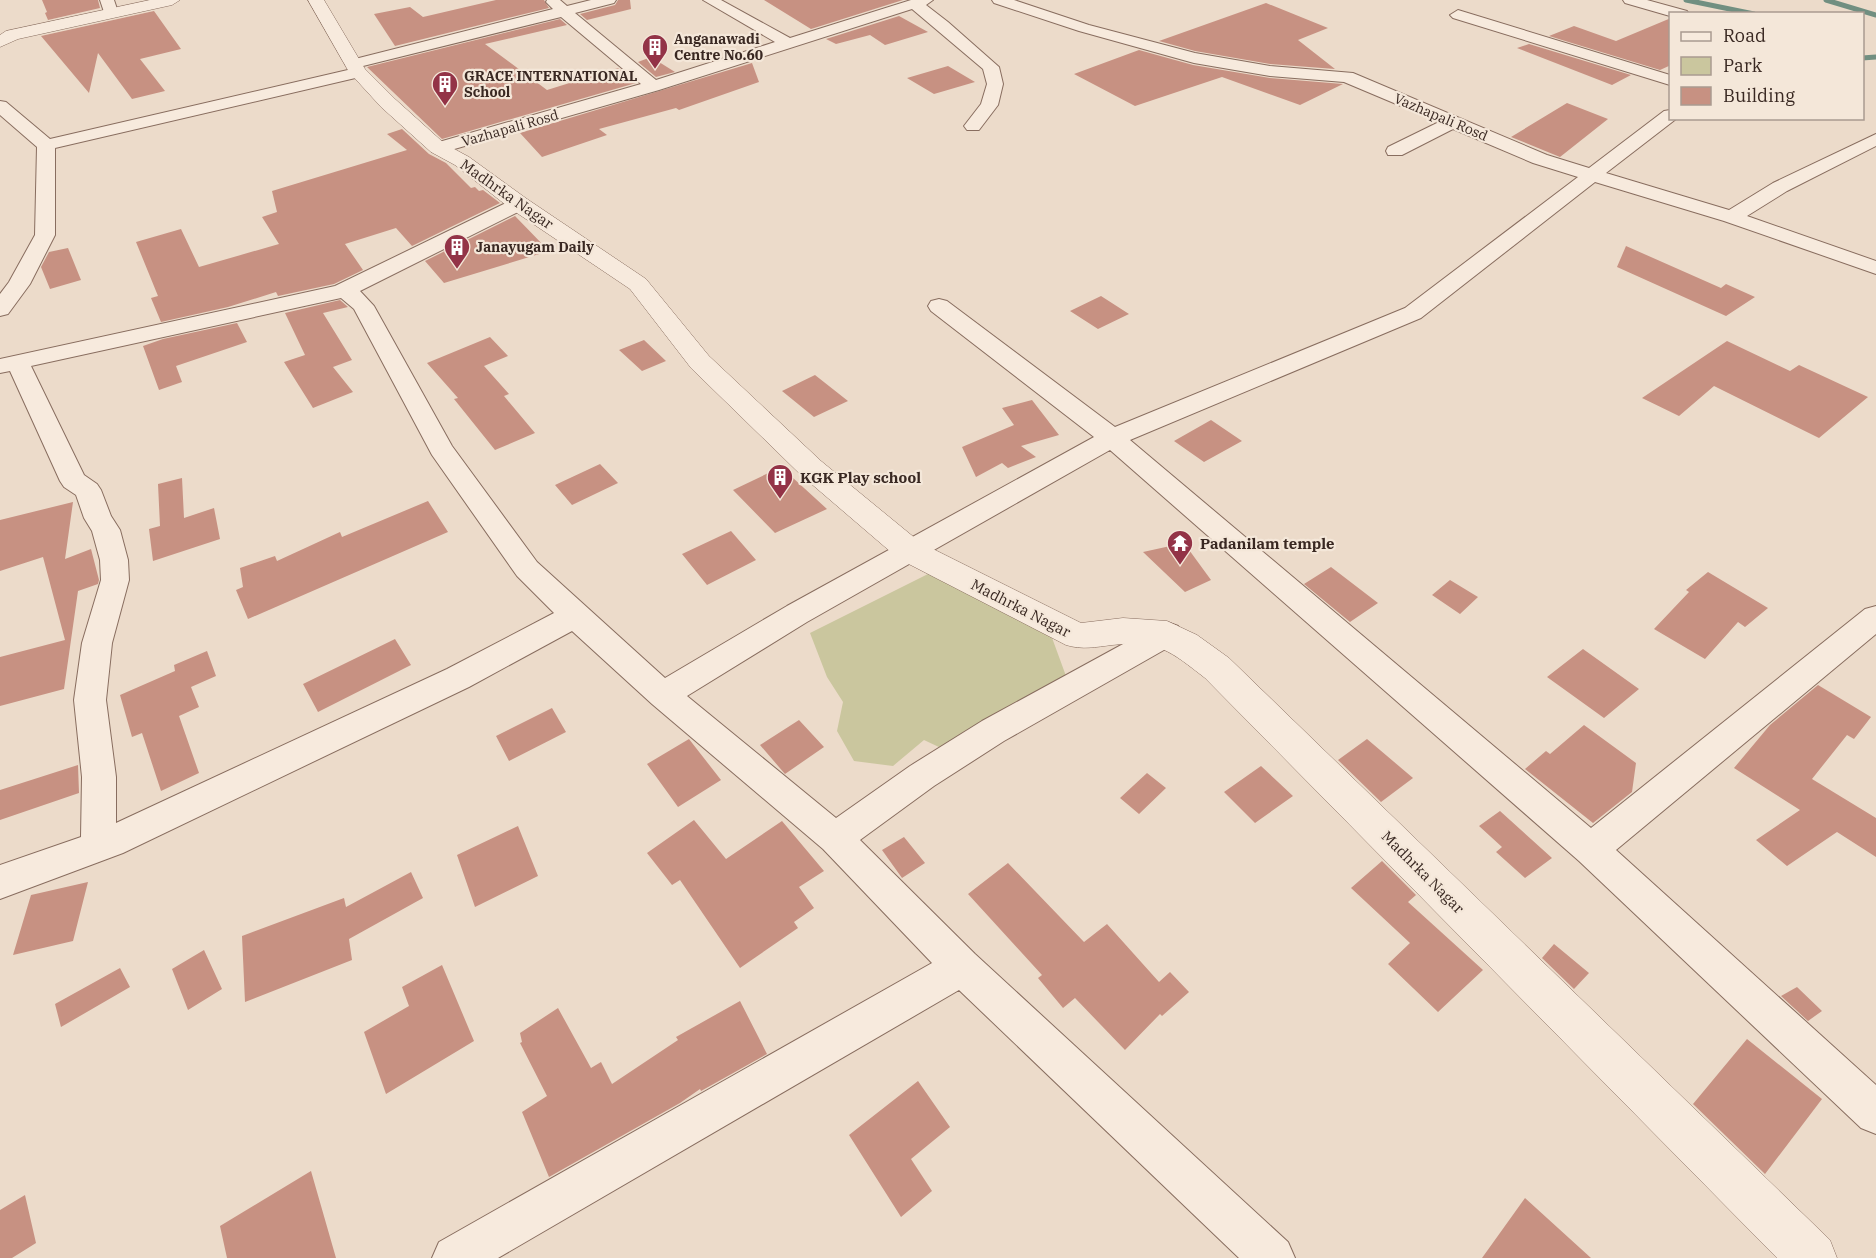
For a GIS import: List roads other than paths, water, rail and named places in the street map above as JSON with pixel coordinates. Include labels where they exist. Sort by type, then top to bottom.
[{"type":"street","points":[[0,42],[12,35],[108,6],[172,0]]},
{"type":"street","name":"Madhrka Nagar","points":[[316,0],[356,68],[438,148],[462,161],[519,204],[638,284],[700,362],[811,468],[910,551],[1078,636],[1123,631],[1167,634],[1185,644],[1217,668],[1812,1258]]},
{"type":"street","points":[[551,0],[653,86]]},
{"type":"street","points":[[46,146],[356,68],[609,0]]},
{"type":"street","points":[[710,0],[790,44]]},
{"type":"street","name":"Vazhapali Rosd","points":[[999,0],[1084,28],[1194,58],[1270,71],[1347,77],[1540,159],[1731,217],[1876,268]]},
{"type":"street","points":[[1630,0],[1675,12]]},
{"type":"street","points":[[920,2],[991,67],[995,84],[989,105],[973,126]]},
{"type":"street","name":"Vazhapali Rosd","points":[[438,148],[653,86],[920,2]]},
{"type":"street","points":[[1483,7],[1538,28],[1539,32],[1533,38]]},
{"type":"street","points":[[1458,15],[1669,79]]},
{"type":"street","points":[[0,106],[46,146],[45,235],[19,284],[0,309]]},
{"type":"street","points":[[663,695],[797,614],[1112,438],[1413,313],[1669,116]]},
{"type":"street","points":[[1395,152],[1453,122]]},
{"type":"street","points":[[1731,217],[1780,187],[1876,139]]},
{"type":"street","points":[[98,847],[99,777],[90,700],[97,643],[115,580],[114,560],[106,530],[98,518],[88,490],[73,480],[9,365],[342,291],[519,204]]},
{"type":"street","points":[[342,291],[351,294],[363,306],[441,449],[520,560],[575,616],[663,695],[835,838],[962,967],[1272,1258]]},
{"type":"street","points":[[939,306],[1112,438],[1591,850],[1876,1113]]},
{"type":"street","points":[[0,882],[98,847],[458,678],[575,616]]},
{"type":"street","points":[[1591,850],[1876,617]]},
{"type":"street","points":[[835,838],[922,776],[993,731],[1167,634]]},
{"type":"street","points":[[455,1258],[962,967]]},
{"type":"waterway","points":[[1686,0],[1744,12]]},
{"type":"waterway","points":[[1826,0],[1876,15]]},
{"type":"waterway","points":[[1864,58],[1876,57]]},
{"type":"place","name":"Anganawadi Centre No.60","points":[[655,70]]},
{"type":"place","name":"GRACE INTERNATIONAL School","points":[[445,107]]},
{"type":"place","name":"Janayugam Daily","points":[[457,270]]},
{"type":"place","name":"KGK Play school","points":[[780,500]]},
{"type":"place","name":"Padanilam temple","points":[[1180,566]]}]
